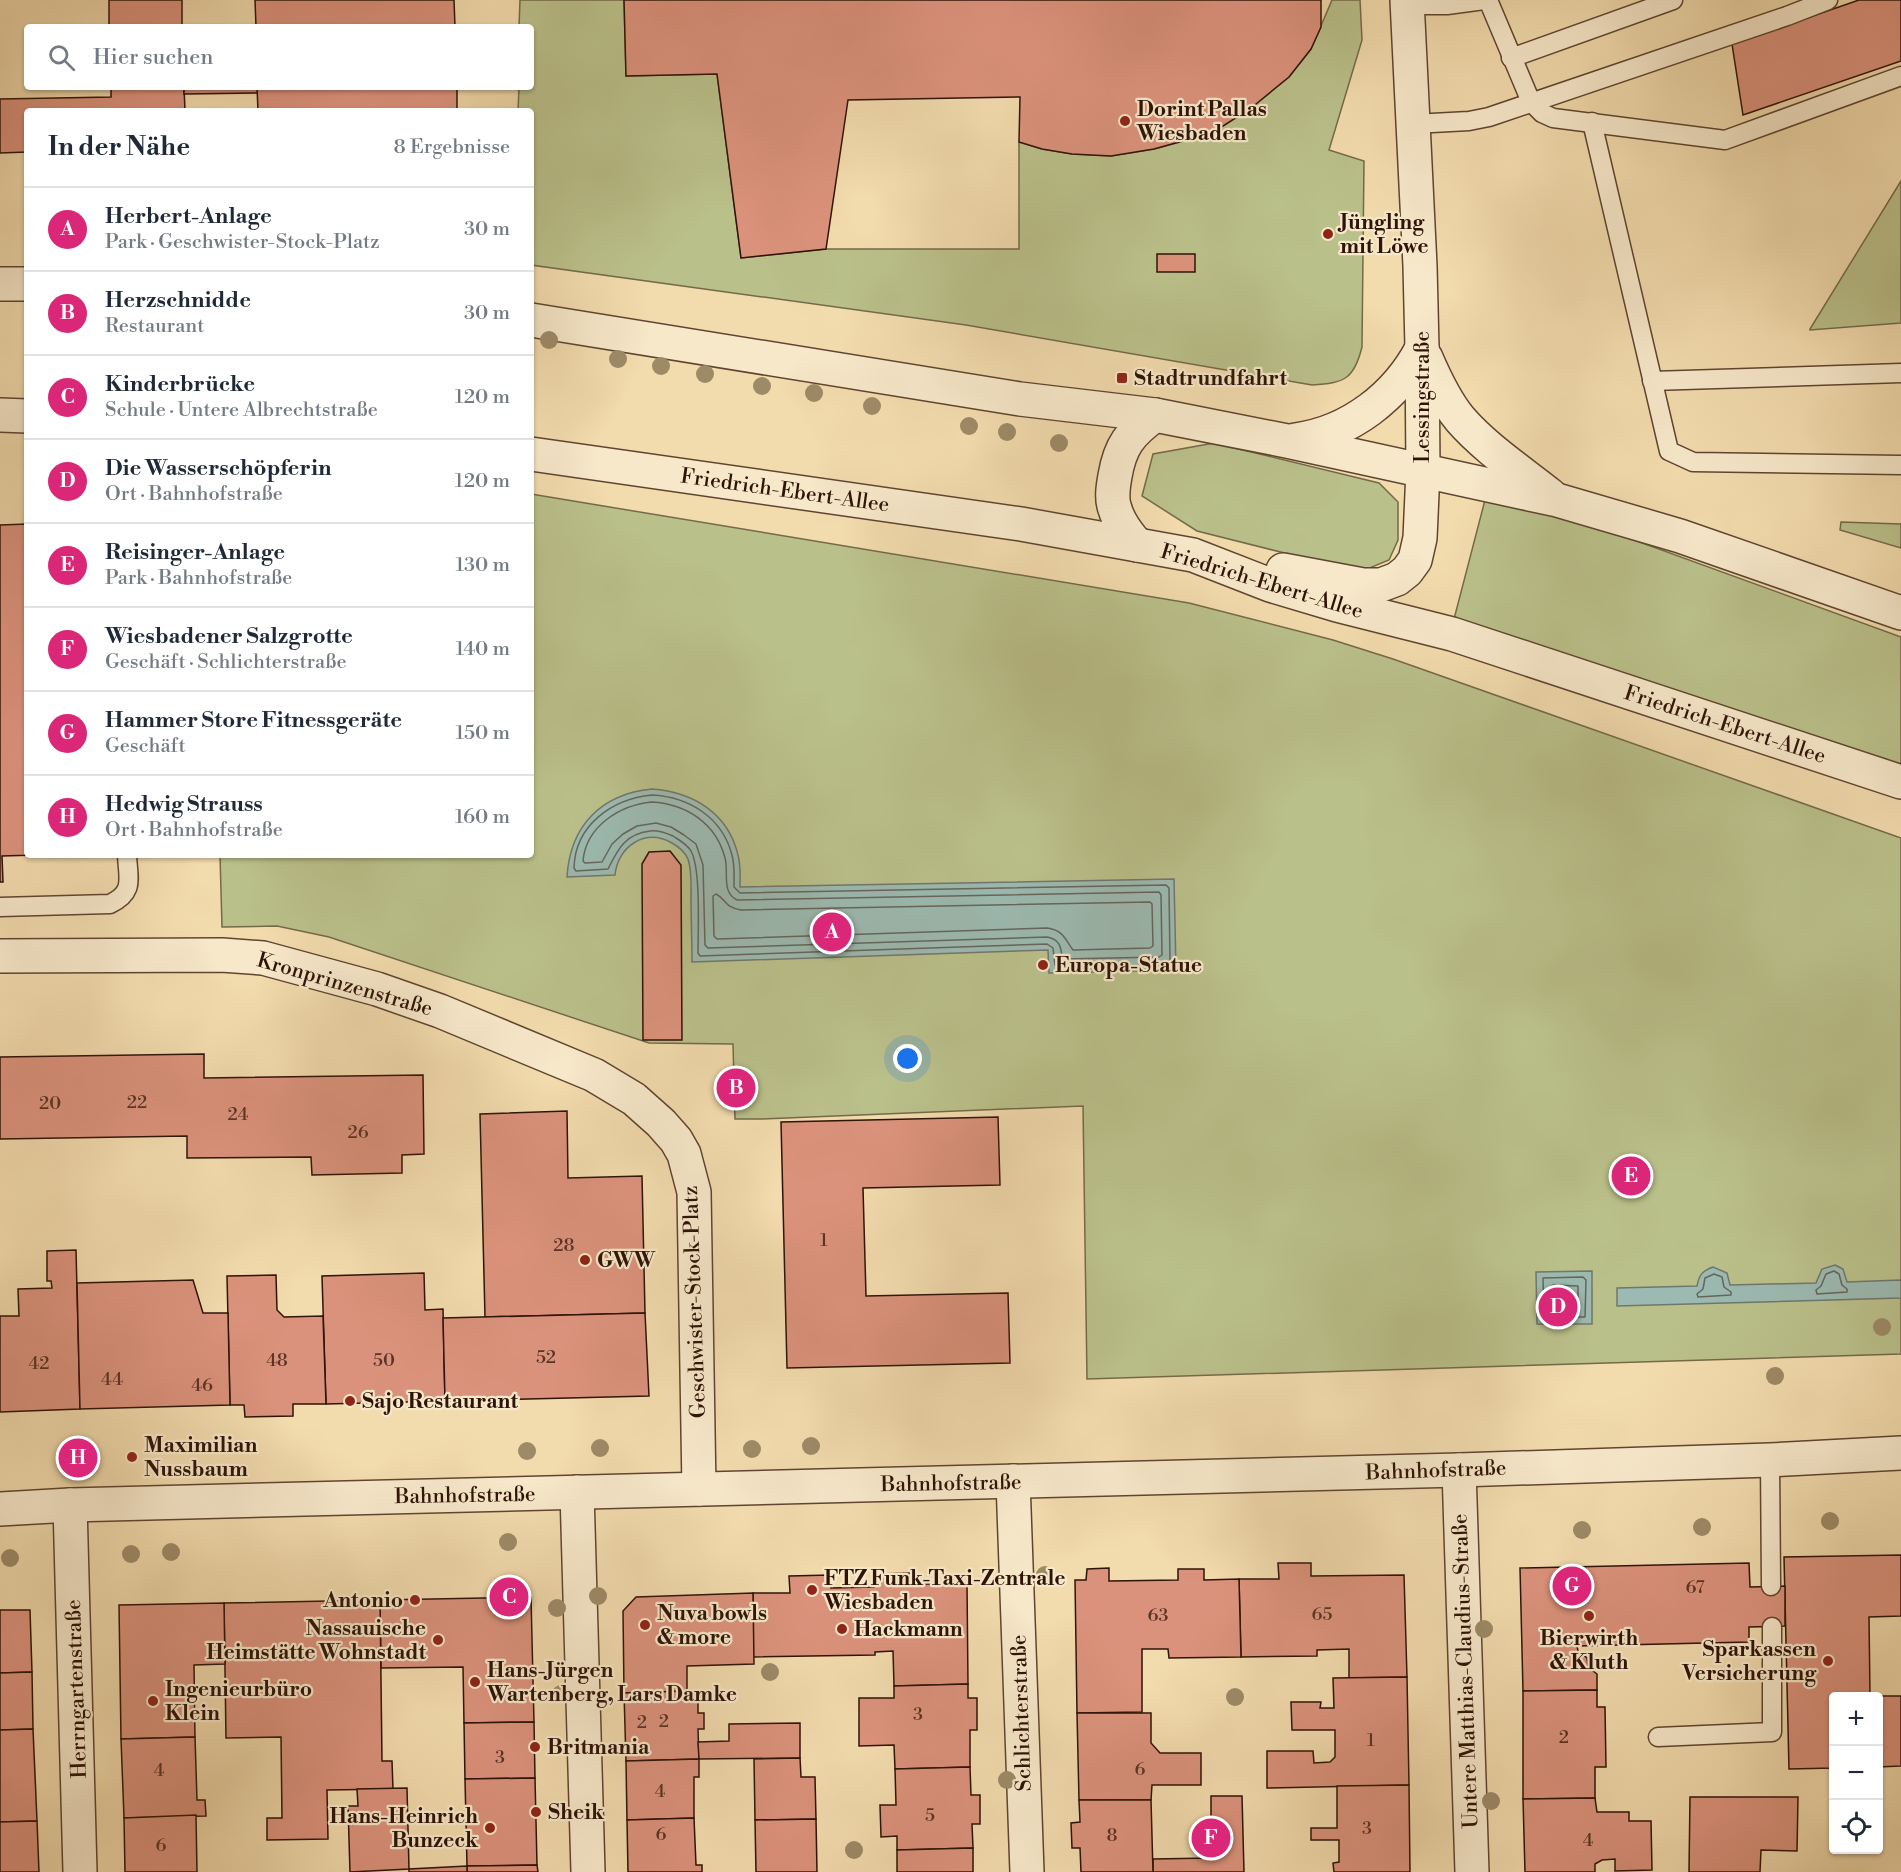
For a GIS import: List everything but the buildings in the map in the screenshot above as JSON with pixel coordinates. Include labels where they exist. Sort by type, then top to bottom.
[{"type":"street","name":"Lessingstraße","points":[[1193,555],[1363,585],[1381,585],[1397,579],[1415,560],[1420,538],[1423,471],[1422,348],[1407,2]]},
{"type":"street","points":[[0,284],[24,284]]},
{"type":"street","points":[[534,320],[1020,399],[1155,415],[1287,441],[1557,500],[1680,536],[1901,613]]},
{"type":"street","points":[[1287,441],[1323,434],[1366,413],[1404,377],[1422,348]]},
{"type":"street","points":[[1422,348],[1442,394],[1459,418],[1476,435],[1557,500]]},
{"type":"street","points":[[0,415],[24,416]]},
{"type":"street","points":[[1137,544],[1125,530],[1113,507],[1113,487],[1118,459],[1127,441],[1139,427],[1155,415]]},
{"type":"street","name":"Friedrich-Ebert-Allee","points":[[534,454],[1021,524],[1193,555],[1270,585],[1337,605],[1452,634],[1901,782]]},
{"type":"street","name":"Kronprinzenstraße","points":[[0,956],[222,955],[263,958],[377,989],[488,1029],[594,1075],[634,1099],[661,1123]]},
{"type":"street","name":"Geschwister-Stock-Platz","points":[[661,1123],[676,1140],[684,1154],[694,1192],[699,1489]]},
{"type":"street","name":"Bahnhofstraße","points":[[0,1509],[70,1505],[1459,1470],[1770,1460],[1901,1453]]},
{"type":"street","name":"Untere Matthias-Claudius-Straße","points":[[1459,1470],[1472,1872]]},
{"type":"street","name":"Schlichterstraße","points":[[1013,1481],[1027,1872]]},
{"type":"street","points":[[577,1492],[588,1872]]},
{"type":"street","name":"Herrngartenstraße","points":[[70,1505],[81,1872]]},
{"type":"lane","points":[[1407,2],[1447,5],[1486,0],[1531,102],[1542,113],[1553,117],[1725,140],[1901,76]]},
{"type":"lane","points":[[1511,58],[1673,0]]},
{"type":"lane","points":[[1413,124],[1469,121],[1489,117],[1788,8],[1828,0]]},
{"type":"lane","points":[[1592,122],[1669,451],[1693,462],[1901,465]]},
{"type":"lane","points":[[1652,381],[1901,373]]},
{"type":"lane","points":[[0,907],[110,904],[125,895],[129,887],[127,858]]},
{"type":"lane","points":[[1770,1460],[1771,1586]]},
{"type":"lane","points":[[1658,1737],[1772,1732],[1772,1627]]},
{"type":"green space","points":[[520,0],[624,0],[626,76],[717,74],[741,258],[826,249],[1019,249],[1019,142],[1072,154],[1111,156],[1154,149],[1212,133],[1289,77],[1311,49],[1332,0],[1360,0],[1362,40],[1329,150],[1364,161],[1362,347],[1359,358],[1351,373],[1340,381],[1312,385],[966,325],[534,265],[534,108],[518,108],[519,90],[534,90],[534,24],[519,24]]},
{"type":"green space","points":[[1901,181],[1901,323],[1810,330],[1810,329]]},
{"type":"green space","points":[[1214,443],[1379,483],[1398,502],[1398,540],[1389,560],[1360,572],[1197,531],[1142,496],[1153,454]]},
{"type":"green space","points":[[534,494],[1189,603],[1333,640],[1393,659],[1901,838],[1901,1354],[1087,1379],[1083,1106],[735,1119],[733,1044],[649,1043],[329,937],[277,926],[222,927],[220,858],[534,858]]},
{"type":"green space","points":[[1485,500],[1590,524],[1901,637],[1901,767],[1454,619]]},
{"type":"green space","points":[[1841,522],[1901,524],[1901,548],[1840,530]]},
{"type":"water","points":[[652,789],[695,800],[717,816],[733,840],[738,855],[740,887],[1174,879],[1176,970],[1049,973],[1048,950],[692,962],[690,868],[687,856],[677,846],[662,839],[643,839],[627,848],[617,865],[615,875],[567,877],[574,842],[592,816],[603,806],[618,798]]},
{"type":"water","points":[[1835,1265],[1843,1269],[1847,1282],[1901,1280],[1901,1298],[1617,1306],[1617,1288],[1697,1286],[1702,1274],[1713,1267],[1727,1273],[1730,1285],[1816,1283],[1822,1269]]},
{"type":"water","points":[[1592,1271],[1592,1324],[1537,1324],[1536,1272]]},
{"type":"place","name":"Dorint Pallas Wiesbaden","points":[[1125,121]]},
{"type":"place","name":"Jüngling mit Löwe","points":[[1328,234]]},
{"type":"place","name":"Stadtrundfahrt","points":[[1122,378]]},
{"type":"place","name":"Herbert-Anlage","points":[[832,932]]},
{"type":"place","name":"Europa-Statue","points":[[1043,965]]},
{"type":"place","name":"Herzschnidde","points":[[736,1088]]},
{"type":"place","name":"Reisinger-Anlage","points":[[1631,1176]]},
{"type":"place","name":"GWW","points":[[585,1260]]},
{"type":"place","name":"Die Wasserschöpferin","points":[[1558,1307]]},
{"type":"place","name":"Sajo Restaurant","points":[[350,1401]]},
{"type":"place","name":"Maximilian Nussbaum","points":[[132,1457]]},
{"type":"place","name":"Hedwig Strauss","points":[[78,1458]]},
{"type":"place","name":"Hammer Store Fitnessgeräte","points":[[1572,1586]]},
{"type":"place","name":"FTZ Funk-Taxi-Zentrale Wiesbaden","points":[[812,1590]]},
{"type":"place","name":"Kinderbrücke","points":[[509,1597]]},
{"type":"place","name":"Antonio","points":[[415,1600]]},
{"type":"place","name":"Bierwirth & Kluth","points":[[1589,1616]]},
{"type":"place","name":"Nuva bowls & more","points":[[645,1625]]},
{"type":"place","name":"Hackmann","points":[[842,1629]]},
{"type":"place","name":"Nassauische Heimstätte Wohnstadt","points":[[438,1640]]},
{"type":"place","name":"Sparkassen Versicherung","points":[[1828,1661]]},
{"type":"place","name":"Hans-Jürgen Wartenberg, Lars Damke","points":[[475,1682]]},
{"type":"place","name":"Ingenieurbüro Klein","points":[[153,1701]]},
{"type":"place","name":"Britmania","points":[[535,1747]]},
{"type":"place","name":"Sheik","points":[[536,1812]]},
{"type":"place","name":"Hans-Heinrich Bunzeck","points":[[490,1828]]},
{"type":"place","name":"Wiesbadener Salzgrotte","points":[[1211,1838]]}]
